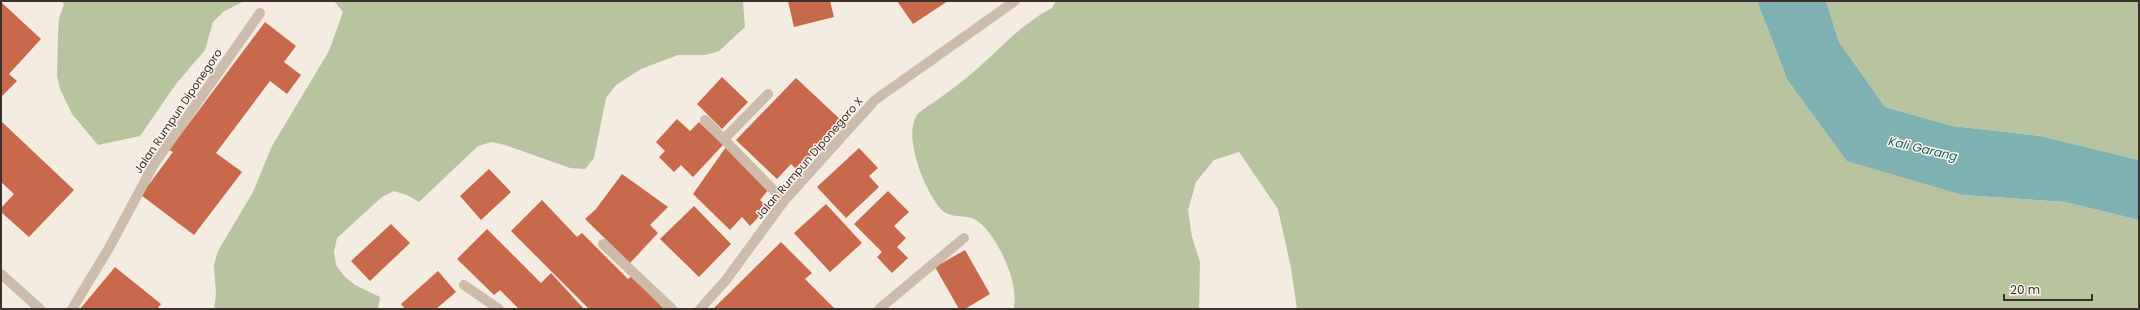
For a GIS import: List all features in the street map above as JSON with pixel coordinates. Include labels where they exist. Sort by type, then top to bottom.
[{"type":"street","name":"Jalan Rumpun Diponegoro X","points":[[700,309],[726,280],[784,201],[875,100],[1014,1]]},
{"type":"street","name":"Jalan Rumpun Diponegoro","points":[[72,309],[109,248],[154,164],[260,13]]},
{"type":"street","points":[[724,139],[768,94]]},
{"type":"street","points":[[705,120],[784,201]]},
{"type":"street","points":[[879,309],[964,238]]},
{"type":"street","points":[[603,244],[672,309]]},
{"type":"street","points":[[1,274],[40,309]]},
{"type":"street","points":[[464,285],[500,309]]},
{"type":"green space","points":[[62,1],[244,1],[223,12],[213,22],[205,50],[176,84],[140,136],[98,145],[72,114],[60,89],[57,76],[59,18],[64,4]]},
{"type":"green space","points":[[334,1],[743,1],[745,27],[719,51],[706,55],[678,55],[641,69],[616,85],[606,98],[594,158],[585,169],[570,168],[505,145],[492,142],[478,146],[419,202],[407,195],[394,191],[382,197],[337,238],[334,252],[336,265],[344,276],[355,285],[380,297],[378,309],[214,309],[216,294],[214,265],[218,251],[253,192],[272,146],[329,51],[343,12]]},
{"type":"green space","points":[[1056,1],[1757,1],[1787,79],[1963,195],[2065,202],[2139,220],[2139,309],[1297,309],[1291,268],[1278,209],[1239,152],[1214,160],[1196,182],[1188,210],[1192,237],[1200,262],[1199,309],[1013,309],[1015,299],[1014,287],[1010,273],[998,246],[990,234],[974,219],[951,215],[944,212],[930,193],[918,165],[914,151],[912,137],[913,125],[917,115],[921,111],[970,75],[1019,30],[1052,8]]},
{"type":"green space","points":[[1826,1],[2139,1],[2139,160],[2040,136],[1952,126],[1885,107],[1839,42]]},
{"type":"water","name":"Kali Garang","points":[[1757,1],[1826,1],[1839,42],[1885,107],[1952,126],[2040,136],[2139,160],[2139,220],[2065,202],[1963,195],[1847,161],[1787,79]]},
{"type":"building","points":[[788,1],[830,1],[834,17],[794,27]]},
{"type":"building","points":[[897,1],[948,1],[913,24]]},
{"type":"building","points":[[1,2],[41,39],[9,74],[17,81],[1,97]]},
{"type":"building","points":[[265,22],[296,46],[284,62],[301,75],[287,94],[270,81],[216,153],[242,172],[194,235],[141,195],[173,152],[169,150]]},
{"type":"building","points":[[722,77],[748,102],[722,129],[697,104]]},
{"type":"building","points":[[796,78],[843,122],[797,170],[791,164],[777,179],[736,140]]},
{"type":"building","points":[[677,119],[690,131],[699,122],[723,145],[693,177],[681,165],[674,172],[659,157],[665,151],[656,142]]},
{"type":"building","points":[[1,121],[74,190],[29,237],[1,212],[1,208],[14,194],[1,182]]},
{"type":"building","points":[[726,147],[770,188],[760,200],[768,207],[750,226],[742,217],[730,230],[693,194]]},
{"type":"building","points":[[859,148],[878,168],[869,176],[879,187],[846,218],[817,187]]},
{"type":"building","points":[[489,169],[511,192],[481,220],[460,196]]},
{"type":"building","points":[[622,174],[668,207],[650,225],[658,233],[630,263],[585,219],[596,209]]},
{"type":"building","points":[[888,191],[909,212],[894,226],[906,238],[897,247],[908,258],[892,273],[877,257],[882,252],[854,224]]},
{"type":"building","points":[[542,200],[577,237],[582,233],[628,279],[632,276],[664,309],[589,309],[511,231]]},
{"type":"building","points":[[826,204],[862,243],[830,272],[794,233]]},
{"type":"building","points":[[694,206],[731,244],[699,277],[660,239]]},
{"type":"building","points":[[391,224],[410,243],[370,281],[351,261]]},
{"type":"building","points":[[487,229],[541,283],[551,273],[584,309],[519,309],[500,290],[494,295],[457,259]]},
{"type":"building","points":[[781,242],[812,273],[805,279],[835,309],[713,309]]},
{"type":"building","points":[[965,250],[990,294],[965,309],[959,309],[935,267]]},
{"type":"building","points":[[115,267],[161,304],[157,309],[80,309]]},
{"type":"building","points":[[438,271],[456,292],[436,309],[405,309],[401,304]]}]
